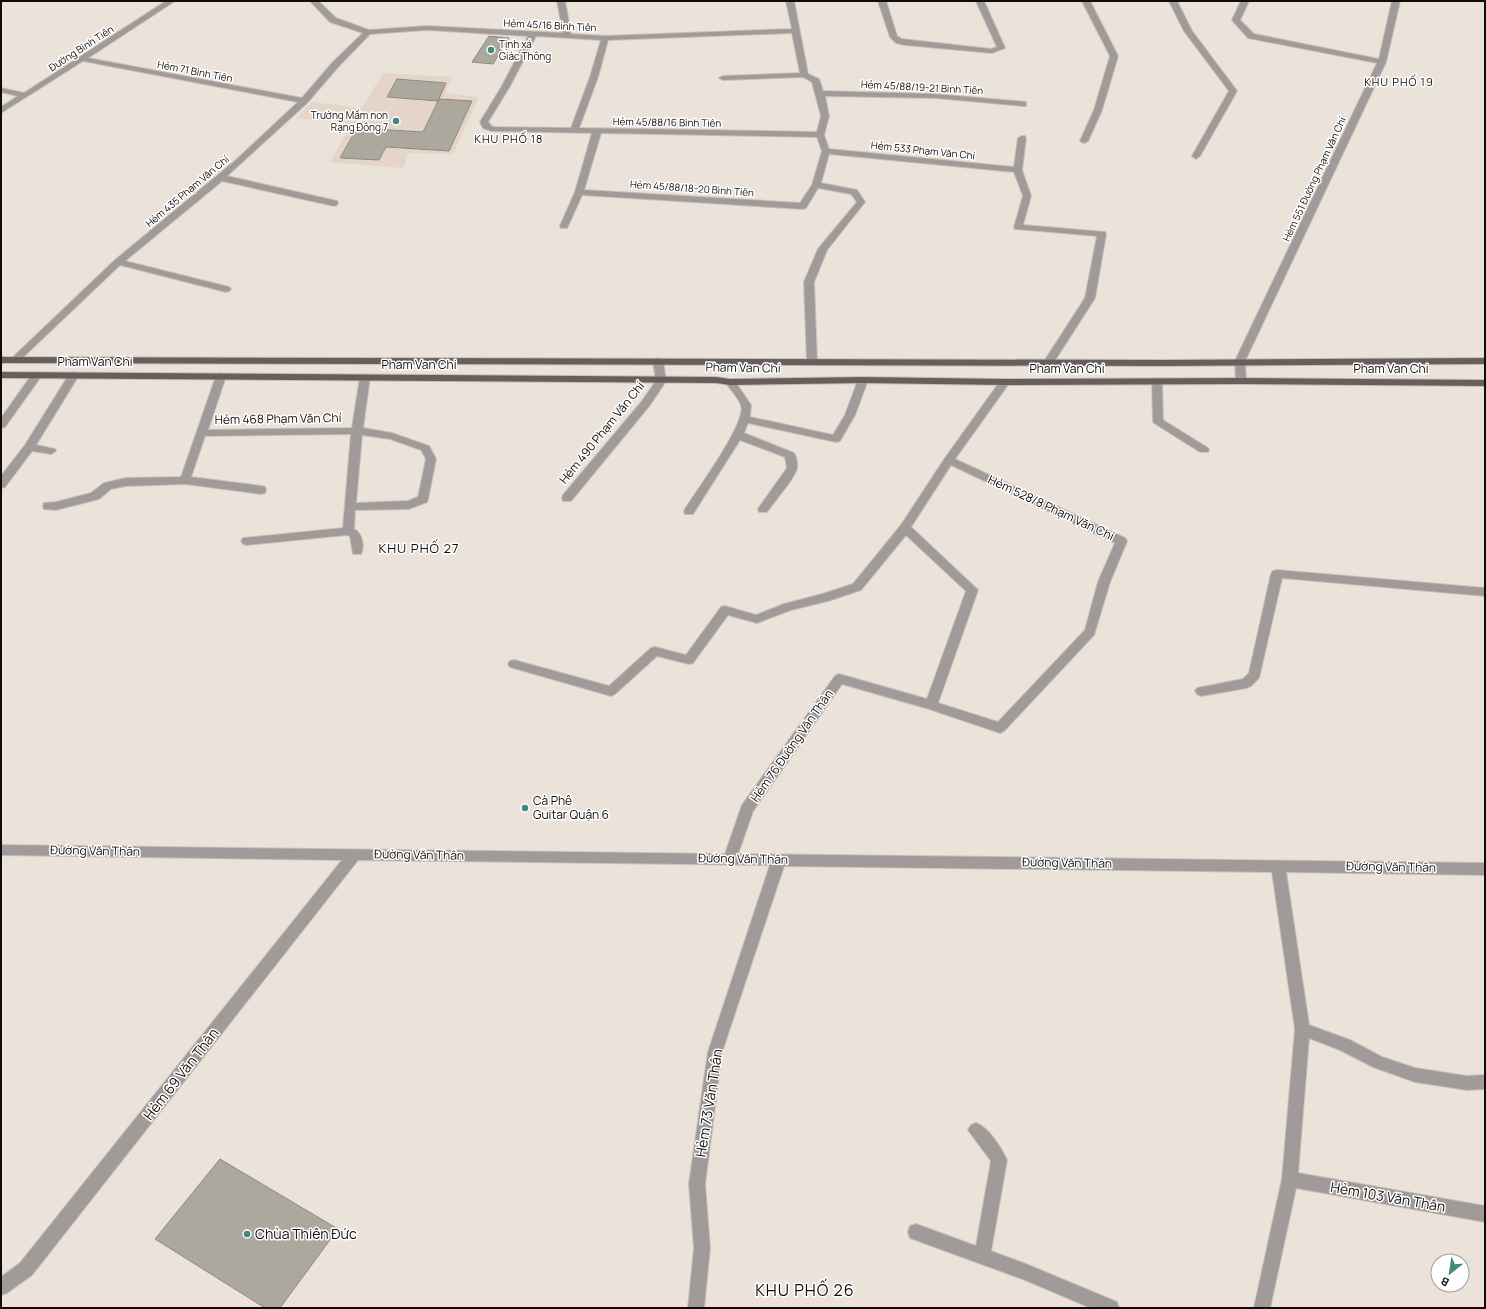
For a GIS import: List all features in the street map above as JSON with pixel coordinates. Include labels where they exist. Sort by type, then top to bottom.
[{"type":"main road","name":"Pham Van Chi","points":[[1,360],[658,362],[1485,361]]},
{"type":"main road","name":"Pham Van Chi","points":[[1,375],[660,381],[716,380],[730,382],[863,380],[1005,382],[1241,381],[1485,383]]},
{"type":"street","name":"Đường Bình Tiên","points":[[1,111],[171,1]]},
{"type":"street","name":"Hẻm 45/16 Bình Tiên","points":[[314,1],[333,20],[368,32],[427,28],[605,38],[795,31]]},
{"type":"street","points":[[561,1],[567,35]]},
{"type":"street","points":[[790,1],[804,76]]},
{"type":"street","points":[[882,1],[894,37],[898,41],[905,44],[992,51],[1001,48],[980,1]]},
{"type":"street","points":[[1084,141],[1098,110],[1114,56],[1086,1]]},
{"type":"street","points":[[1173,1],[1188,32],[1233,91],[1196,156]]},
{"type":"street","points":[[1245,1],[1236,20],[1251,36],[1382,62]]},
{"type":"street","name":"Hẻm 551 Đường Phạm Văn Chí","points":[[1240,361],[1382,62],[1396,1]]},
{"type":"street","name":"Hẻm 435 Phạm Văn Chí","points":[[15,360],[118,262],[222,178],[304,101],[335,65],[368,32]]},
{"type":"street","name":"Hẻm 45/88/16 Bình Tiên","points":[[533,34],[506,86],[484,122],[486,126],[492,129],[820,135]]},
{"type":"street","points":[[574,131],[594,77],[605,38]]},
{"type":"street","name":"Hẻm 71 Bình Tiên","points":[[82,59],[304,101]]},
{"type":"street","points":[[723,78],[804,76],[816,80],[825,116],[820,135],[826,151],[816,185],[854,192],[861,202],[823,249],[809,282],[812,362]]},
{"type":"street","points":[[1,90],[24,96]]},
{"type":"street","name":"Hẻm 45/88/19-21 Bình Tiên","points":[[820,93],[935,96],[1023,104]]},
{"type":"street","points":[[564,226],[579,192],[597,132]]},
{"type":"street","points":[[1022,138],[1018,170],[1027,196],[1018,227],[1102,234],[1090,298],[1048,362]]},
{"type":"street","name":"Hẻm 533 Phạm Văn Chí","points":[[826,151],[1018,170]]},
{"type":"street","points":[[222,178],[334,203]]},
{"type":"street","name":"Hẻm 45/88/18-20 Bình Tiên","points":[[579,192],[803,206],[816,185]]},
{"type":"street","points":[[118,262],[226,289]]},
{"type":"street","points":[[1240,361],[1241,381]]},
{"type":"street","name":"Hẻm 490 Phạm Văn Chí","points":[[567,498],[646,403],[660,381],[658,362]]},
{"type":"street","points":[[1,484],[29,447],[74,375]]},
{"type":"street","points":[[1,425],[37,376]]},
{"type":"street","points":[[185,480],[220,376]]},
{"type":"street","name":"Hẻm 468 Phạm Văn Chí","points":[[348,531],[356,431],[365,378]]},
{"type":"street","points":[[745,418],[836,439],[850,415],[863,380]]},
{"type":"street","points":[[1157,381],[1158,421],[1204,450]]},
{"type":"street","points":[[689,511],[738,435],[745,418],[746,405],[730,382]]},
{"type":"street","points":[[514,664],[612,691],[655,650],[689,660],[725,610],[756,619],[788,607],[824,598],[857,587],[904,528],[949,460],[1005,382]]},
{"type":"street","name":"Hẻm 468 Phạm Văn Chí","points":[[201,433],[356,431],[392,436],[425,448],[431,459],[423,499],[409,505],[349,507]]},
{"type":"street","points":[[738,435],[790,455],[792,468],[785,480],[763,509]]},
{"type":"street","points":[[29,447],[51,451]]},
{"type":"street","name":"Hẻm 528/8 Phạm Văn Chí","points":[[931,705],[1000,728],[1090,632],[1104,582],[1121,541],[949,460]]},
{"type":"street","points":[[48,506],[56,506],[95,496],[108,486],[126,482],[185,480],[261,490]]},
{"type":"street","points":[[904,528],[972,590],[931,705]]},
{"type":"street","points":[[247,541],[348,531],[355,534],[357,551]]},
{"type":"street","points":[[1201,691],[1246,683],[1255,675],[1277,574],[1485,592]]},
{"type":"street","name":"Hẻm 76 Đường Văn Thân","points":[[730,858],[747,809],[838,679],[931,705]]},
{"type":"street","name":"Đường Văn Thân","points":[[1,850],[730,858],[1485,869]]},
{"type":"street","name":"Hẻm 69 Văn Thân","points":[[1,1288],[26,1269],[355,854]]},
{"type":"street","name":"Hẻm 73 Văn Thân","points":[[696,1308],[702,1248],[697,1184],[715,1052],[779,859]]},
{"type":"street","points":[[1262,1308],[1290,1179],[1302,1029],[1278,866]]},
{"type":"street","points":[[1302,1029],[1344,1045],[1378,1062],[1415,1076],[1467,1083],[1485,1082]]},
{"type":"street","points":[[976,1130],[992,1148],[999,1160],[982,1256]]},
{"type":"street","name":"Hẻm 103 Văn Thân","points":[[1290,1179],[1485,1214]]},
{"type":"street","points":[[916,1232],[1026,1272],[1111,1308]]},
{"type":"shaded area","name":"Trường Mầm non Rạng Đông 7","points":[[383,73],[452,77],[445,93],[479,97],[453,154],[409,153],[403,168],[330,162],[351,125],[296,118],[312,102],[362,108]]},
{"type":"building","name":"Tịnh xá Giác Thông","points":[[489,36],[509,38],[493,64],[472,62]]},
{"type":"building","points":[[397,79],[446,83],[438,101],[387,97]]},
{"type":"building","points":[[439,99],[472,101],[449,151],[386,147],[379,160],[340,158],[357,128],[423,132]]},
{"type":"building","name":"Chùa Thiên Đức","points":[[220,1159],[338,1229],[280,1308],[265,1308],[155,1239]]},
{"type":"place","name":"Tịnh xá Giác Thông","points":[[491,50]]},
{"type":"place","name":"Trường Mầm non Rạng Đông 7","points":[[396,121]]},
{"type":"place","name":"Cà Phê Guitar Quận 6","points":[[525,808]]},
{"type":"place","name":"Chùa Thiên Đức","points":[[247,1234]]},
{"type":"district","name":"KHU PHỐ 19","points":[[1399,82]]},
{"type":"district","name":"KHU PHỐ 18","points":[[509,139]]},
{"type":"district","name":"KHU PHỐ 27","points":[[419,548]]},
{"type":"district","name":"KHU PHỐ 26","points":[[805,1290]]}]
